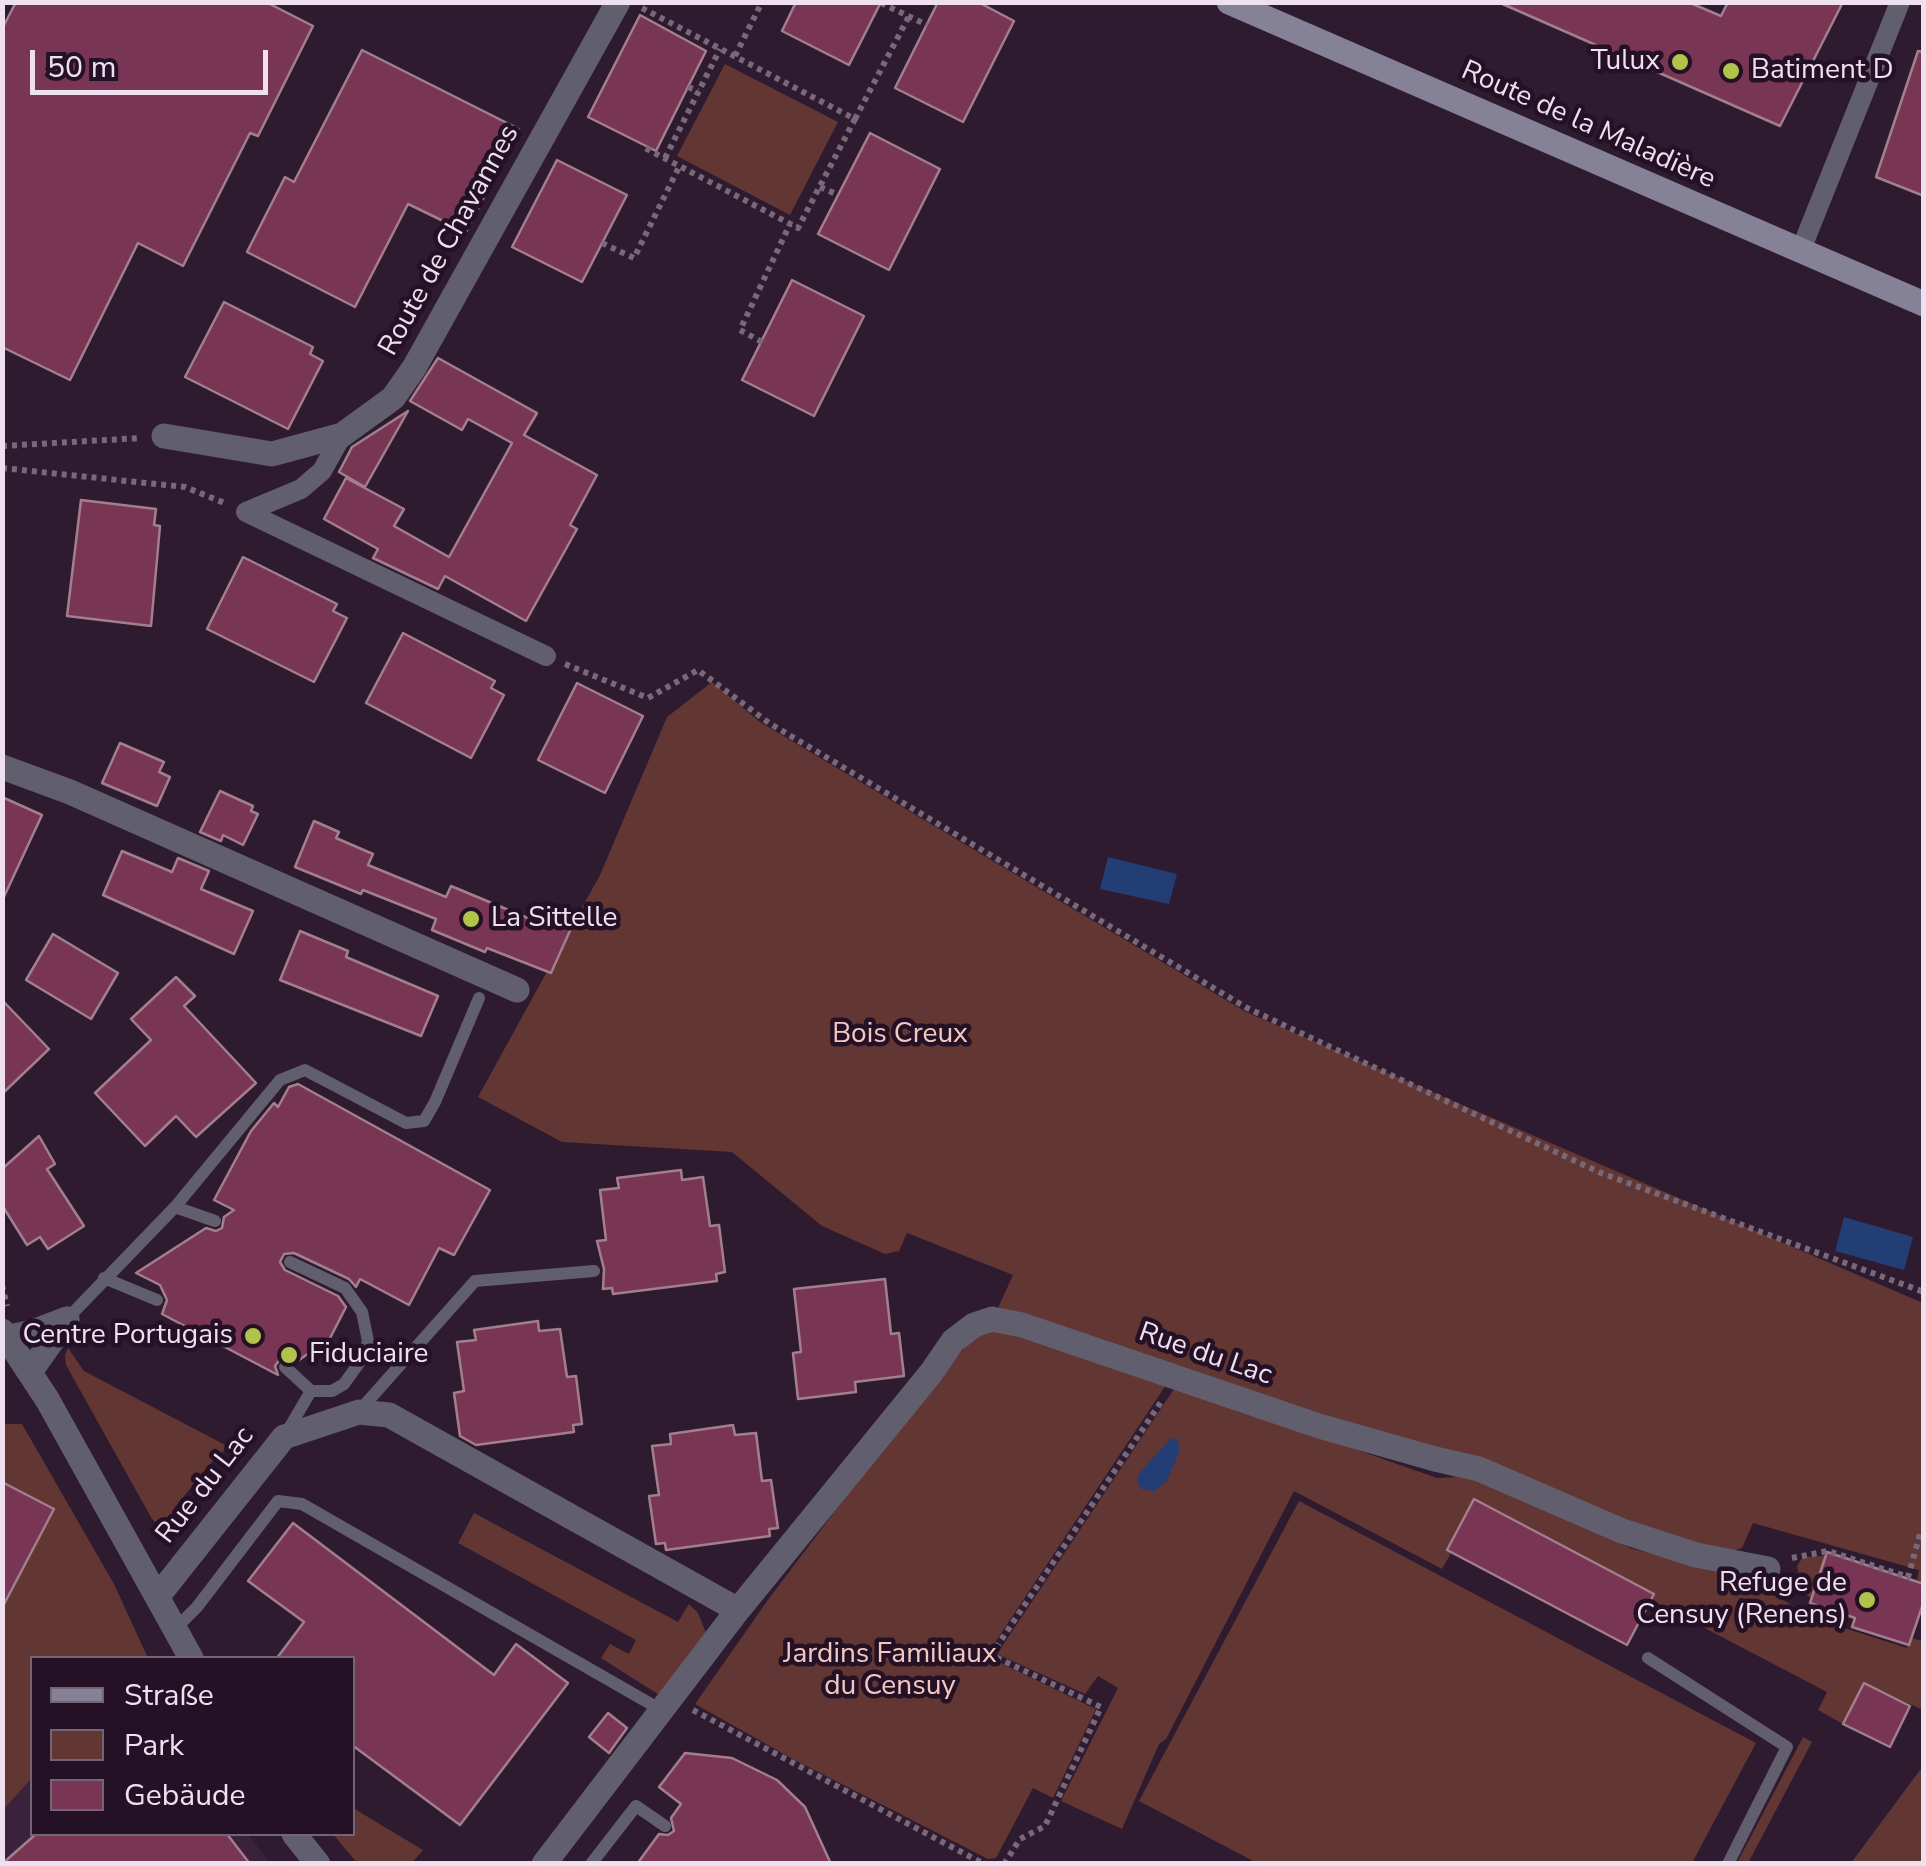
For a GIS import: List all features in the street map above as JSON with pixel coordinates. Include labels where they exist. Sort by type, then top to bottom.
[{"type":"main road","name":"Route de la Maladière","points":[[1229,2],[1924,304]]},
{"type":"street","name":"Route de Chavannes","points":[[164,436],[272,454],[342,435],[393,398],[414,368],[618,2]]},
{"type":"street","points":[[1800,252],[1900,2]]},
{"type":"street","points":[[246,512],[301,489],[322,471],[342,435]]},
{"type":"street","points":[[246,512],[546,656]]},
{"type":"street","points":[[2,767],[88,800],[517,990]]},
{"type":"street","points":[[6,1334],[33,1332],[67,1319]]},
{"type":"street","points":[[30,1372],[67,1319]]},
{"type":"street","name":"Rue du Lac","points":[[544,1864],[738,1610],[931,1374],[953,1341],[974,1325],[992,1319],[1022,1325],[1319,1426],[1436,1460],[1479,1468],[1622,1531],[1696,1555],[1768,1569]]},
{"type":"street","name":"Rue du Lac","points":[[6,1334],[190,1656]]},
{"type":"street","points":[[358,1412],[389,1415],[738,1610]]},
{"type":"street","name":"Rue du Lac","points":[[158,1596],[284,1437],[358,1412]]},
{"type":"street","points":[[296,1836],[318,1864]]},
{"type":"lane","points":[[67,1319],[175,1207],[280,1080],[305,1070],[406,1123],[424,1121],[479,998]]},
{"type":"lane","points":[[175,1207],[215,1221]]},
{"type":"lane","points":[[285,1367],[311,1391],[332,1391],[344,1384],[362,1359],[368,1341],[362,1312],[345,1288],[290,1262]]},
{"type":"lane","points":[[358,1412],[474,1282],[594,1272]]},
{"type":"lane","points":[[104,1278],[158,1300]]},
{"type":"lane","points":[[284,1437],[311,1391]]},
{"type":"lane","points":[[175,1629],[197,1608],[278,1501],[302,1504],[667,1705]]},
{"type":"lane","points":[[1648,1658],[1788,1747],[1728,1864]]},
{"type":"lane","points":[[592,1864],[636,1806],[665,1826]]},
{"type":"path","points":[[632,2],[856,119]]},
{"type":"path","points":[[735,56],[762,2]]},
{"type":"path","points":[[881,3],[927,25]]},
{"type":"path","points":[[645,148],[798,228],[909,16]]},
{"type":"path","points":[[665,158],[720,48]]},
{"type":"path","points":[[688,87],[698,91]]},
{"type":"path","points":[[602,243],[634,258],[679,167]]},
{"type":"path","points":[[820,187],[838,196]]},
{"type":"path","points":[[762,342],[740,330],[790,224]]},
{"type":"path","points":[[2,446],[164,436]]},
{"type":"path","points":[[2,468],[185,488],[246,512]]},
{"type":"path","points":[[546,656],[648,698],[698,670],[769,722],[1247,1008],[1601,1173],[1924,1292]]},
{"type":"path","points":[[1004,1864],[1020,1839],[1045,1826],[1101,1708],[991,1655],[1177,1377]]},
{"type":"path","points":[[1768,1569],[1798,1554],[1828,1551],[1908,1577],[1920,1534],[1924,1535]]},
{"type":"path","points":[[667,1705],[984,1864]]},
{"type":"shaded area","points":[[30,1780],[30,1836],[250,1836],[270,1863],[3,1863],[2,1810]]},
{"type":"green space","points":[[725,64],[838,122],[790,215],[677,156]]},
{"type":"green space","name":"Bois Creux","points":[[712,682],[760,722],[1246,1012],[1923,1303],[1923,1582],[1917,1580],[1919,1570],[1753,1523],[1742,1548],[1728,1552],[1706,1548],[998,1308],[1013,1275],[907,1233],[899,1251],[885,1254],[822,1226],[732,1152],[562,1142],[478,1097],[600,875],[667,717]]},
{"type":"green space","name":"Jardins Familiaux du Censuy","points":[[1008,1330],[1168,1382],[986,1656],[1096,1709],[1053,1798],[1033,1788],[996,1858],[988,1859],[695,1704],[770,1597],[969,1342],[979,1331]]},
{"type":"green space","points":[[68,1348],[84,1371],[229,1447],[175,1507],[193,1521],[187,1527],[170,1533],[152,1519],[66,1365]]},
{"type":"green space","points":[[1176,1386],[1437,1478],[1477,1476],[1630,1548],[1756,1582],[1810,1617],[1907,1648],[1911,1638],[1922,1641],[1923,1637],[1923,1710],[1864,1683],[1843,1724],[1818,1710],[1827,1692],[1651,1600],[1653,1593],[1474,1499],[1447,1550],[1451,1553],[1442,1569],[1294,1491],[1166,1739],[1159,1744],[1122,1829],[1061,1801],[1118,1688],[1098,1676],[1085,1694],[997,1654]]},
{"type":"green space","points":[[3,1424],[22,1424],[114,1584],[147,1656],[30,1656],[30,1780],[3,1810],[3,1608],[53,1509],[3,1482]]},
{"type":"green space","points":[[1299,1501],[1756,1743],[1692,1863],[1257,1863],[1139,1801]]},
{"type":"green space","points":[[474,1513],[678,1622],[689,1604],[698,1613],[707,1635],[664,1698],[601,1658],[610,1644],[629,1654],[636,1640],[458,1543]]},
{"type":"green space","points":[[1825,1556],[1811,1598],[1802,1592],[1797,1566],[1803,1557]]},
{"type":"green space","points":[[1803,1737],[1812,1742],[1748,1863],[1737,1863]]},
{"type":"green space","points":[[1923,1766],[1923,1863],[1851,1863]]},
{"type":"green space","points":[[355,1809],[423,1850],[412,1863],[357,1863],[335,1836],[355,1836]]},
{"type":"water","points":[[1108,857],[1177,874],[1169,904],[1100,889]]},
{"type":"water","points":[[1844,1217],[1913,1237],[1904,1270],[1835,1251]]},
{"type":"water","points":[[1171,1438],[1177,1439],[1180,1450],[1167,1481],[1154,1491],[1141,1489],[1137,1480],[1140,1472]]},
{"type":"building","points":[[16,2],[266,2],[313,26],[258,136],[250,133],[183,266],[138,243],[70,380],[2,347],[2,29]]},
{"type":"building","points":[[796,2],[881,2],[849,65],[782,31]]},
{"type":"building","points":[[938,2],[978,2],[1014,21],[963,122],[895,88]]},
{"type":"building","name":"Batiment D","points":[[1498,2],[1688,2],[1721,16],[1728,2],[1843,2],[1780,126]]},
{"type":"building","points":[[640,15],[706,51],[656,151],[588,117]]},
{"type":"building","points":[[362,50],[519,129],[466,232],[408,204],[355,307],[247,252],[285,177],[294,182]]},
{"type":"building","points":[[1918,51],[1924,52],[1924,196],[1876,177]]},
{"type":"building","points":[[870,133],[940,169],[889,270],[818,234]]},
{"type":"building","points":[[557,160],[627,195],[582,282],[512,247]]},
{"type":"building","points":[[792,280],[864,316],[814,416],[742,380]]},
{"type":"building","points":[[224,302],[313,347],[310,354],[323,361],[288,429],[185,377]]},
{"type":"building","points":[[438,358],[537,413],[524,435],[597,475],[570,525],[577,529],[526,621],[445,576],[438,589],[373,558],[378,549],[324,519],[346,478],[404,509],[394,526],[449,557],[512,443],[468,419],[462,430],[410,401]]},
{"type":"building","points":[[408,411],[365,487],[339,472],[352,447]]},
{"type":"building","points":[[81,500],[156,509],[154,525],[160,526],[151,626],[67,616]]},
{"type":"building","points":[[243,557],[337,604],[333,611],[347,618],[314,682],[207,629]]},
{"type":"building","points":[[403,633],[495,681],[491,688],[504,695],[471,758],[366,703]]},
{"type":"building","points":[[577,683],[643,716],[605,793],[538,760]]},
{"type":"building","points":[[120,743],[164,762],[159,772],[170,777],[157,806],[102,783]]},
{"type":"building","points":[[220,791],[253,806],[251,811],[258,814],[243,845],[223,835],[221,841],[200,832]]},
{"type":"building","points":[[2,797],[42,815],[2,901]]},
{"type":"building","points":[[314,821],[339,832],[336,838],[373,854],[368,865],[446,897],[451,886],[535,921],[540,909],[573,924],[551,973],[432,930],[436,919],[295,867]]},
{"type":"building","points":[[122,851],[172,872],[178,858],[209,871],[201,889],[253,911],[234,954],[103,895]]},
{"type":"building","points":[[300,931],[348,951],[346,957],[438,996],[421,1036],[280,980]]},
{"type":"building","points":[[53,934],[118,973],[91,1019],[26,980]]},
{"type":"building","points":[[176,977],[195,996],[184,1006],[256,1083],[196,1137],[176,1116],[145,1146],[95,1093],[151,1040],[131,1019]]},
{"type":"building","points":[[2,1000],[49,1049],[2,1094]]},
{"type":"building","points":[[298,1084],[490,1190],[454,1255],[439,1248],[409,1305],[360,1279],[356,1287],[349,1279],[294,1253],[284,1254],[280,1262],[285,1270],[338,1296],[346,1307],[326,1346],[320,1345],[295,1363],[281,1358],[275,1366],[278,1375],[162,1314],[167,1300],[160,1285],[136,1273],[206,1228],[222,1228],[224,1217],[234,1210],[214,1200],[251,1131],[274,1103],[278,1107],[289,1087]]},
{"type":"building","points":[[39,1136],[55,1164],[47,1169],[84,1226],[48,1249],[40,1237],[27,1245],[2,1205],[2,1169]]},
{"type":"building","points":[[681,1170],[682,1180],[703,1177],[710,1226],[719,1225],[725,1272],[716,1274],[717,1281],[613,1294],[612,1288],[603,1289],[604,1269],[597,1241],[606,1240],[600,1190],[619,1188],[617,1178]]},
{"type":"building","points":[[885,1279],[891,1334],[899,1333],[904,1376],[855,1382],[856,1392],[798,1399],[793,1353],[801,1352],[794,1289]]},
{"type":"building","points":[[538,1321],[539,1331],[560,1329],[567,1377],[576,1376],[582,1424],[573,1425],[574,1432],[476,1445],[460,1436],[454,1393],[464,1391],[457,1342],[476,1340],[474,1330]]},
{"type":"building","points":[[733,1425],[735,1435],[756,1433],[762,1481],[771,1480],[778,1528],[769,1529],[770,1536],[666,1550],[665,1543],[656,1544],[649,1496],[659,1495],[652,1446],[671,1444],[670,1434]]},
{"type":"building","points":[[2,1482],[54,1509],[2,1608]]},
{"type":"building","points":[[1474,1499],[1654,1594],[1627,1645],[1447,1550]]},
{"type":"building","points":[[293,1523],[494,1675],[516,1644],[568,1683],[460,1825],[355,1747],[355,1656],[278,1656],[304,1622],[248,1581]]},
{"type":"building","name":"Refuge de Censuy (Renens)","points":[[1827,1552],[1924,1584],[1924,1601],[1909,1645],[1852,1627],[1855,1618],[1810,1603]]},
{"type":"building","points":[[1864,1683],[1910,1706],[1890,1747],[1843,1724]]},
{"type":"building","points":[[608,1713],[627,1728],[609,1753],[589,1737]]},
{"type":"building","points":[[685,1753],[732,1758],[777,1780],[805,1807],[831,1864],[637,1864],[659,1834],[674,1831],[671,1818],[681,1804],[659,1787]]},
{"type":"building","points":[[34,1836],[229,1836],[250,1864],[2,1864]]},
{"type":"place","name":"Tulux","points":[[1680,62]]},
{"type":"place","name":"Batiment D","points":[[1731,71]]},
{"type":"place","name":"La Sittelle","points":[[471,919]]},
{"type":"place","name":"Centre Portugais","points":[[253,1336]]},
{"type":"place","name":"Fiduciaire","points":[[289,1355]]},
{"type":"place","name":"Refuge de Censuy (Renens)","points":[[1867,1600]]}]
